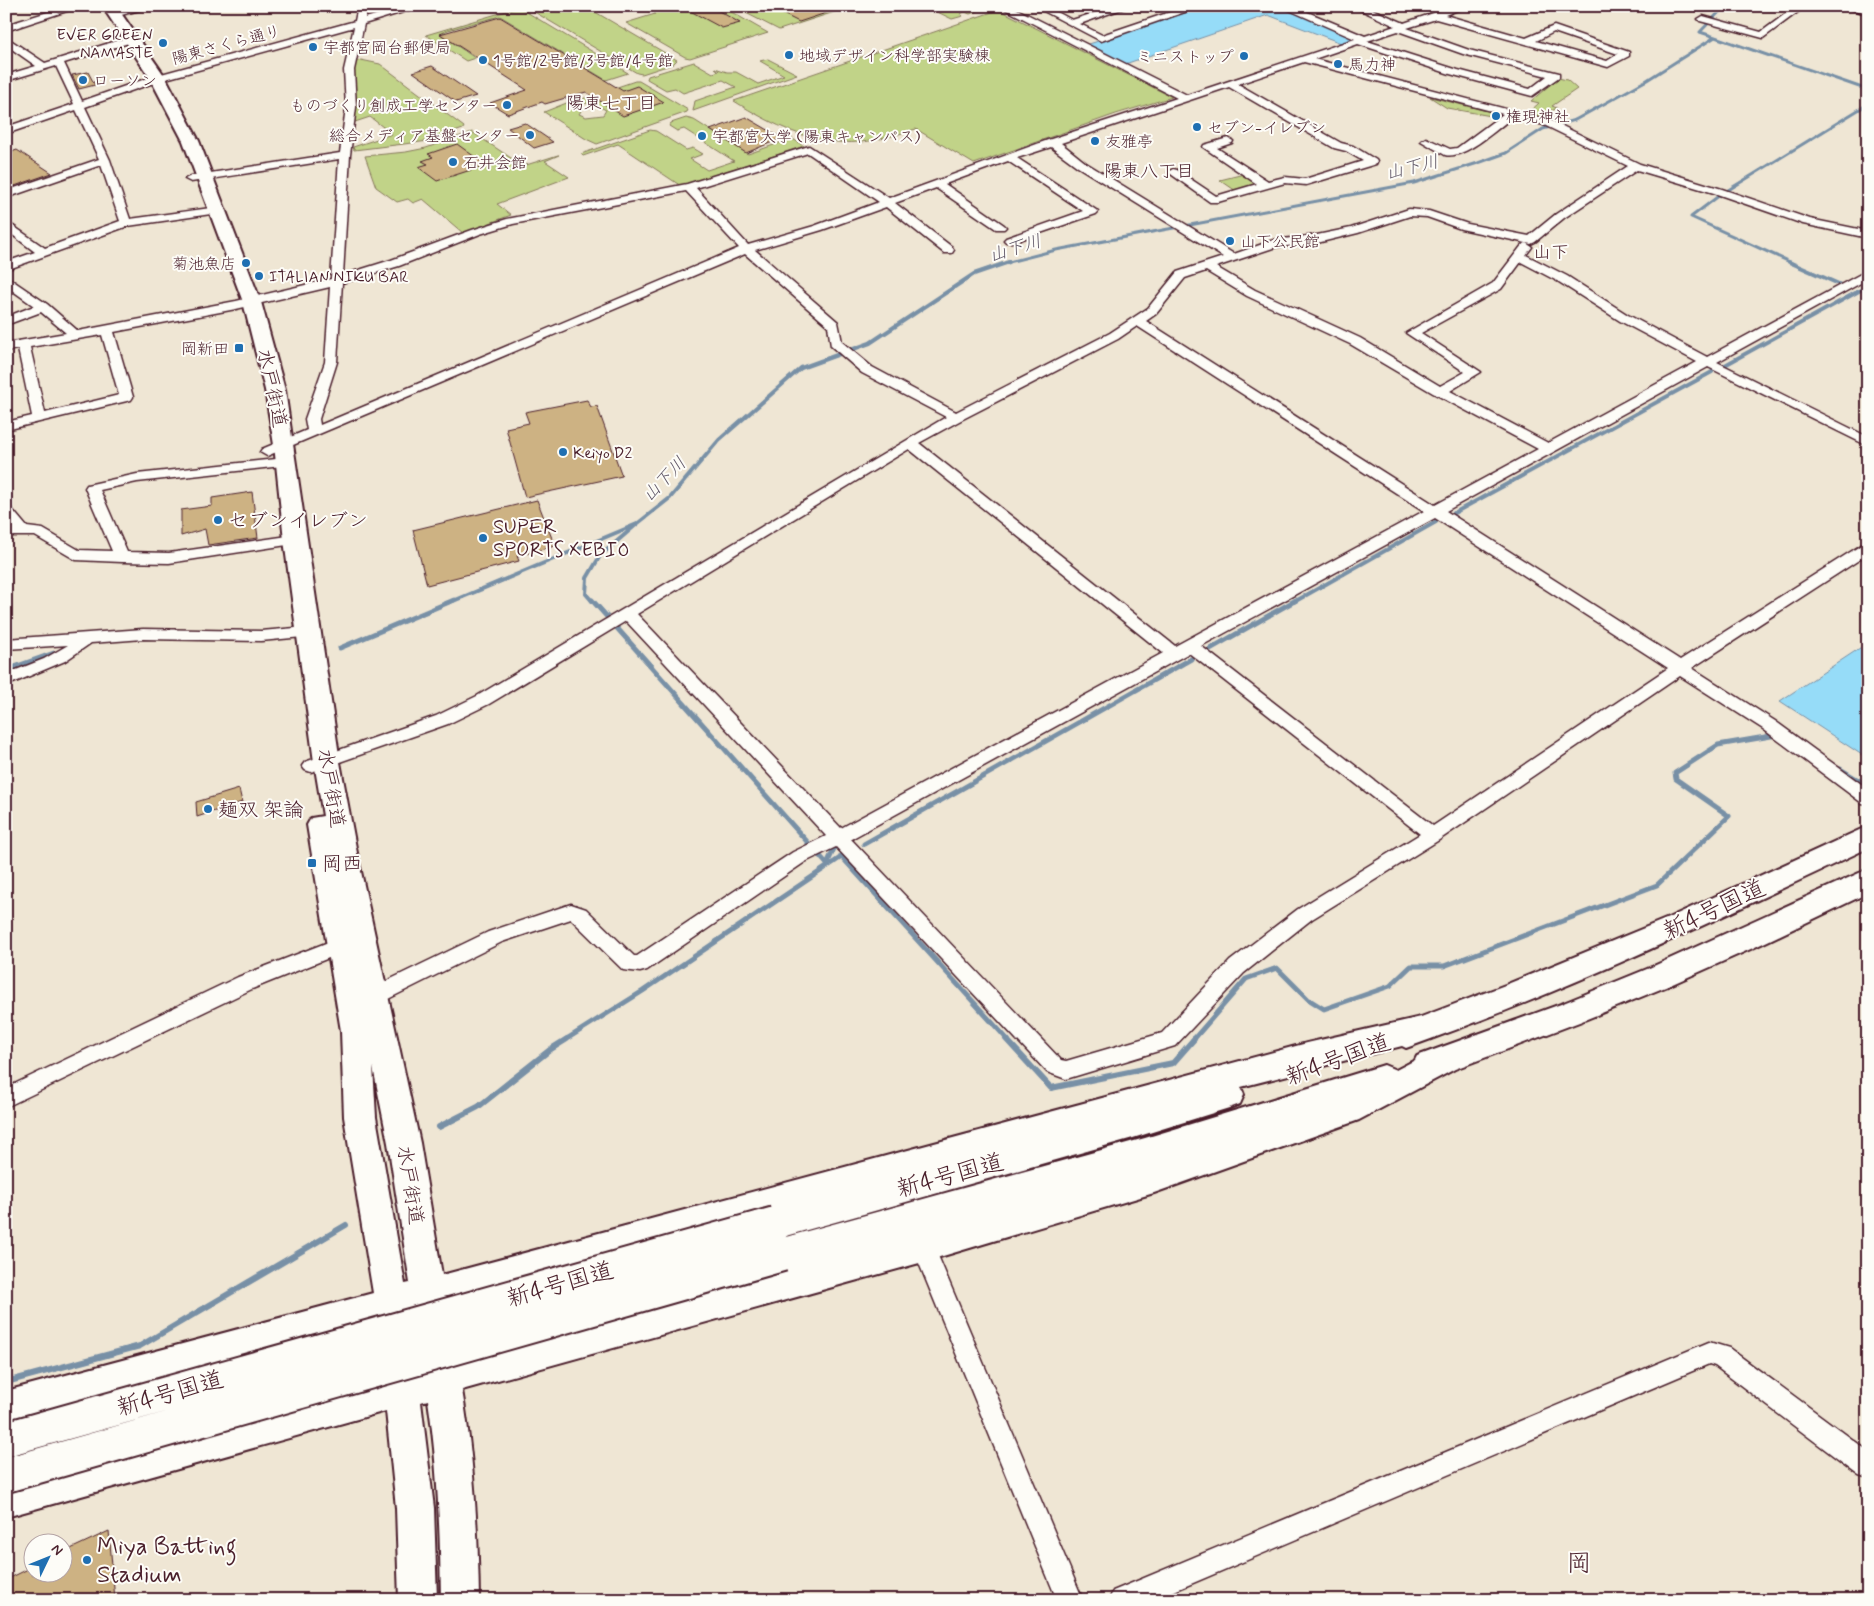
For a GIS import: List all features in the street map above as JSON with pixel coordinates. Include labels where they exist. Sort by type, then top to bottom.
[{"type":"highway","name":"水戸街道","points":[[96,6],[127,41]]},
{"type":"highway","name":"水戸街道","points":[[112,10],[127,41],[151,80],[173,135],[198,178],[211,210],[244,304],[252,362],[276,456],[286,541],[319,764],[351,941],[360,1117],[392,1305],[415,1508],[418,1600]]},
{"type":"highway","name":"新4号国道","points":[[6,1475],[779,1239],[1133,1124],[1321,1068],[1515,994],[1676,927],[1868,836]]},
{"type":"highway","name":"新4号国道","points":[[6,1439],[779,1239],[1145,1152],[1444,1060],[1588,1007],[1702,959],[1794,917],[1868,880]]},
{"type":"highway","name":"水戸街道","points":[[351,941],[373,997],[404,1143],[443,1377],[451,1432],[459,1522],[460,1600]]},
{"type":"highway","points":[[6,1409],[1307,1056],[1421,1029]]},
{"type":"highway","points":[[6,1499],[923,1246],[1154,1178],[1348,1110],[1444,1060]]},
{"type":"main road","points":[[1856,6],[1868,10]]},
{"type":"street","points":[[6,28],[78,6]]},
{"type":"street","points":[[112,10],[150,6]]},
{"type":"street","points":[[314,431],[312,419],[331,362],[345,156],[351,107],[349,70],[363,6]]},
{"type":"street","name":"陽東さくら通り","points":[[6,131],[151,80],[419,6]]},
{"type":"street","points":[[1004,6],[1184,97]]},
{"type":"street","points":[[1072,23],[1126,6]]},
{"type":"street","points":[[1045,7],[1101,38],[1198,6]]},
{"type":"street","points":[[1284,6],[1360,40],[1454,72],[1532,93],[1555,76],[1466,52],[1400,27],[1356,6]]},
{"type":"street","points":[[122,557],[92,488],[137,478],[276,456],[314,431],[746,249],[818,228],[936,183],[1184,97],[1464,6]]},
{"type":"street","points":[[1704,19],[1763,35],[1802,6]]},
{"type":"street","points":[[1437,16],[1526,42],[1608,64],[1626,54],[1554,29],[1526,42]]},
{"type":"street","points":[[6,40],[44,67]]},
{"type":"street","points":[[6,78],[127,41]]},
{"type":"street","points":[[1516,66],[1541,46]]},
{"type":"street","points":[[1302,59],[1548,124],[1569,132],[1636,166],[1718,191],[1807,222],[1868,235]]},
{"type":"street","points":[[59,62],[78,106],[94,133],[126,223]]},
{"type":"street","points":[[1173,172],[1214,200],[1284,180],[1306,182],[1372,162],[1349,148],[1338,146],[1228,83]]},
{"type":"street","points":[[1426,141],[1449,153],[1461,150],[1510,114]]},
{"type":"street","points":[[1228,141],[1208,147],[1266,185]]},
{"type":"street","points":[[1052,142],[1082,165],[1231,257]]},
{"type":"street","points":[[6,347],[244,304],[336,281],[395,263],[476,232],[511,221],[689,188],[809,149],[887,202],[948,250]]},
{"type":"street","points":[[198,178],[345,156]]},
{"type":"street","points":[[1009,157],[1092,212],[1010,240]]},
{"type":"street","points":[[6,195],[105,160]]},
{"type":"street","points":[[1442,391],[1474,372],[1412,333],[1497,286],[1531,240],[1560,216],[1636,166]]},
{"type":"street","points":[[936,183],[1000,227]]},
{"type":"street","points":[[689,188],[746,249],[834,325],[836,343],[862,365],[956,417]]},
{"type":"street","points":[[6,266],[126,223],[211,210]]},
{"type":"street","points":[[319,764],[442,720],[483,700],[910,443],[956,417],[1114,336],[1152,311],[1181,275],[1274,244],[1317,239],[1354,231],[1409,212],[1429,214],[1465,227],[1531,240]]},
{"type":"street","points":[[6,224],[43,252]]},
{"type":"street","points":[[1519,256],[1564,279],[1624,318],[1707,362],[1868,442]]},
{"type":"street","points":[[1206,266],[1251,293],[1355,340],[1548,450]]},
{"type":"street","points":[[373,997],[495,937],[571,911],[579,914],[630,964],[640,964],[799,857],[838,838],[1868,274]]},
{"type":"street","points":[[6,280],[43,307],[74,334]]},
{"type":"street","points":[[6,293],[18,288]]},
{"type":"street","points":[[6,321],[43,307]]},
{"type":"street","points":[[1138,321],[1769,725],[1868,798]]},
{"type":"street","points":[[6,426],[126,397],[107,330]]},
{"type":"street","points":[[23,344],[39,418]]},
{"type":"street","points":[[910,443],[1174,654]]},
{"type":"street","points":[[6,511],[23,532]]},
{"type":"street","points":[[6,532],[38,532],[76,555],[122,557],[169,558],[286,541]]},
{"type":"street","points":[[627,614],[1054,1066],[1066,1070],[1168,1040],[1237,967],[1297,920],[1433,835],[1680,668],[1868,548]]},
{"type":"street","points":[[6,644],[143,634],[261,636],[299,633]]},
{"type":"street","points":[[6,680],[65,656],[75,650],[88,637]]},
{"type":"street","points":[[1190,646],[1433,835]]},
{"type":"street","points":[[6,1098],[245,982],[351,941]]},
{"type":"street","points":[[923,1246],[1070,1600]]},
{"type":"street","points":[[1122,1600],[1709,1352],[1721,1356],[1868,1466]]},
{"type":"street","points":[[459,1522],[474,1600]]},
{"type":"green space","points":[[585,6],[677,60],[673,64],[642,74],[637,73],[526,7]]},
{"type":"green space","points":[[662,6],[721,6],[768,33],[690,58],[685,57],[626,23],[655,14],[652,11],[664,8]]},
{"type":"green space","points":[[763,6],[853,6],[779,30],[744,12]]},
{"type":"green space","points":[[925,6],[989,6],[970,14],[965,12],[960,14],[963,16],[952,19]]},
{"type":"green space","points":[[520,8],[628,73],[606,80],[500,16],[448,30],[440,34],[475,58],[466,61],[426,35]]},
{"type":"green space","points":[[995,11],[1004,12],[1172,97],[1116,114],[974,164],[916,129],[867,141],[826,141],[779,126],[734,101]]},
{"type":"green space","points":[[768,59],[797,74],[693,111],[695,101],[736,87],[723,80],[683,93],[675,88],[666,90],[647,79],[648,76],[694,62],[713,73],[719,71],[715,68],[727,72],[736,72],[758,84],[784,75],[760,61]]},
{"type":"green space","points":[[361,60],[380,64],[464,127],[463,129],[429,141],[354,150],[353,147],[392,134],[370,117],[352,123],[354,62]]},
{"type":"green space","points":[[1558,78],[1567,80],[1577,89],[1552,106],[1557,108],[1541,117],[1528,113],[1539,103],[1531,101]]},
{"type":"green space","points":[[639,81],[688,110],[687,112],[597,144],[544,112],[569,102],[583,108],[579,114],[586,117],[603,115],[606,110],[579,100]]},
{"type":"green space","points":[[1430,97],[1495,113],[1491,116],[1447,108]]},
{"type":"green space","points":[[686,118],[694,120],[748,154],[785,141],[782,138],[788,136],[804,146],[681,186],[618,144],[583,156],[581,154],[650,130],[656,131],[686,150],[693,148],[703,154],[690,159],[707,170],[734,161],[684,129],[677,131],[669,126],[671,123]]},
{"type":"green space","points":[[472,132],[523,166],[559,155],[545,161],[569,177],[497,204],[511,215],[463,233],[423,199],[413,203],[408,199],[397,202],[376,187],[365,156],[426,148]]},
{"type":"green space","points":[[1244,174],[1256,182],[1255,185],[1236,191],[1220,180]]},
{"type":"water","points":[[1207,6],[1280,6],[1352,37],[1352,40],[1341,43],[1268,15],[1125,64],[1086,45]]},
{"type":"water","points":[[1866,644],[1868,645],[1868,752],[1862,755],[1780,701]]},
{"type":"building","points":[[681,6],[710,6],[740,23],[722,28]]},
{"type":"building","points":[[767,6],[838,6],[838,9],[799,22]]},
{"type":"building","points":[[500,17],[623,91],[637,86],[664,102],[623,116],[586,92],[545,104],[542,102],[508,114],[490,103],[527,90],[440,34]]},
{"type":"building","points":[[432,66],[476,96],[456,102],[413,72]]},
{"type":"building","name":"ローソン","points":[[88,72],[95,85],[79,89],[72,75]]},
{"type":"building","points":[[746,117],[782,138],[746,153],[710,130]]},
{"type":"building","name":"総合メディア基盤センター","points":[[525,123],[553,142],[534,148],[508,128]]},
{"type":"building","name":"石井会館","points":[[457,144],[486,165],[437,181],[418,167],[428,164],[422,161],[433,157],[428,154]]},
{"type":"building","points":[[17,150],[52,173],[6,189],[6,154]]},
{"type":"building","name":"Keiyo D2","points":[[587,400],[591,407],[597,406],[622,476],[525,497],[506,428],[529,423],[525,412]]},
{"type":"building","name":"セブンイレブン","points":[[252,492],[258,538],[208,545],[205,529],[181,536],[181,510],[212,506],[212,498]]},
{"type":"building","name":"SUPER SPORTS XEBIO","points":[[537,500],[555,546],[517,556],[519,561],[427,585],[413,530]]},
{"type":"building","name":"麺双 架論","points":[[239,789],[242,802],[197,817],[196,802]]},
{"type":"building","name":"Miya Batting Stadium","points":[[109,1531],[115,1600],[6,1600],[6,1580],[22,1572],[22,1584],[72,1584],[72,1548]]},
{"type":"waterway","name":"山下川","points":[[1715,37],[1700,32],[1725,6]]},
{"type":"waterway","name":"山下川","points":[[1005,263],[1056,250],[1414,183],[1478,163],[1506,153],[1543,129],[1575,120],[1647,80],[1715,37]]},
{"type":"waterway","points":[[1715,37],[1868,90]]},
{"type":"waterway","points":[[1792,263],[1691,217],[1720,195],[1868,104]]},
{"type":"waterway","name":"山下川","points":[[637,524],[670,498],[719,440],[801,368],[870,343],[974,274],[1009,262]]},
{"type":"waterway","points":[[1789,262],[1841,285]]},
{"type":"waterway","points":[[1725,365],[1868,286]]},
{"type":"waterway","points":[[1454,513],[1712,372]]},
{"type":"waterway","points":[[1294,602],[1436,522]]},
{"type":"waterway","name":"山下川","points":[[451,602],[637,524]]},
{"type":"waterway","points":[[593,602],[586,594],[587,578],[600,556],[637,524]]},
{"type":"waterway","name":"山下川","points":[[340,648],[454,600]]},
{"type":"waterway","points":[[592,600],[827,864],[837,842]]},
{"type":"waterway","points":[[1210,649],[1296,600]]},
{"type":"waterway","name":"山下川","points":[[6,670],[54,653]]},
{"type":"waterway","points":[[864,844],[1191,659]]},
{"type":"waterway","points":[[1193,1040],[1246,979],[1277,968],[1308,999],[1324,1009],[1390,986],[1411,966],[1444,966],[1657,885],[1729,816],[1676,779],[1675,773],[1718,745],[1777,735]]},
{"type":"waterway","points":[[1840,769],[1868,786]]},
{"type":"waterway","points":[[565,1040],[643,991],[842,857]]},
{"type":"waterway","points":[[842,857],[1008,1040]]},
{"type":"waterway","points":[[439,1127],[478,1107],[551,1049],[567,1039]]},
{"type":"waterway","points":[[1006,1039],[1051,1088],[1173,1063],[1194,1039]]},
{"type":"waterway","points":[[6,1382],[140,1346],[346,1225]]},
{"type":"tram line","points":[[1860,6],[1868,10]]},
{"type":"place","name":"EVER GREEN NAMASTE","points":[[163,43]]},
{"type":"place","name":"宇都宮岡台郵便局","points":[[313,47]]},
{"type":"place","name":"地域デザイン科学部実験棟","points":[[789,55]]},
{"type":"place","name":"ミニストップ","points":[[1244,56]]},
{"type":"place","name":"1号館/2号館/3号館/4号館","points":[[483,60]]},
{"type":"place","name":"馬力神","points":[[1338,64]]},
{"type":"place","name":"ローソン","points":[[83,80]]},
{"type":"place","name":"ものづくり創成工学センター","points":[[507,105]]},
{"type":"place","name":"権現神社","points":[[1496,116]]},
{"type":"place","name":"セブン-イレブン","points":[[1197,127]]},
{"type":"place","name":"総合メディア基盤センター","points":[[530,135]]},
{"type":"place","name":"宇都宮大学 (陽東キャンパス)","points":[[702,136]]},
{"type":"place","name":"友雅亭","points":[[1095,141]]},
{"type":"place","name":"石井会館","points":[[453,162]]},
{"type":"place","name":"山下公民館","points":[[1230,241]]},
{"type":"place","name":"菊池魚店","points":[[246,263]]},
{"type":"place","name":"ITALIAN NIKU BAR","points":[[259,276]]},
{"type":"place","name":"岡新田","points":[[239,348]]},
{"type":"place","name":"Keiyo D2","points":[[563,452]]},
{"type":"place","name":"セブンイレブン","points":[[218,520]]},
{"type":"place","name":"SUPER SPORTS XEBIO","points":[[483,538]]},
{"type":"place","name":"麺双 架論","points":[[208,809]]},
{"type":"place","name":"岡西","points":[[312,863]]},
{"type":"place","name":"Miya Batting Stadium","points":[[87,1560]]},
{"type":"district","name":"陽東七丁目","points":[[611,103]]},
{"type":"district","name":"陽東八丁目","points":[[1149,171]]},
{"type":"district","name":"山下","points":[[1551,252]]},
{"type":"district","name":"岡","points":[[1579,1562]]}]
